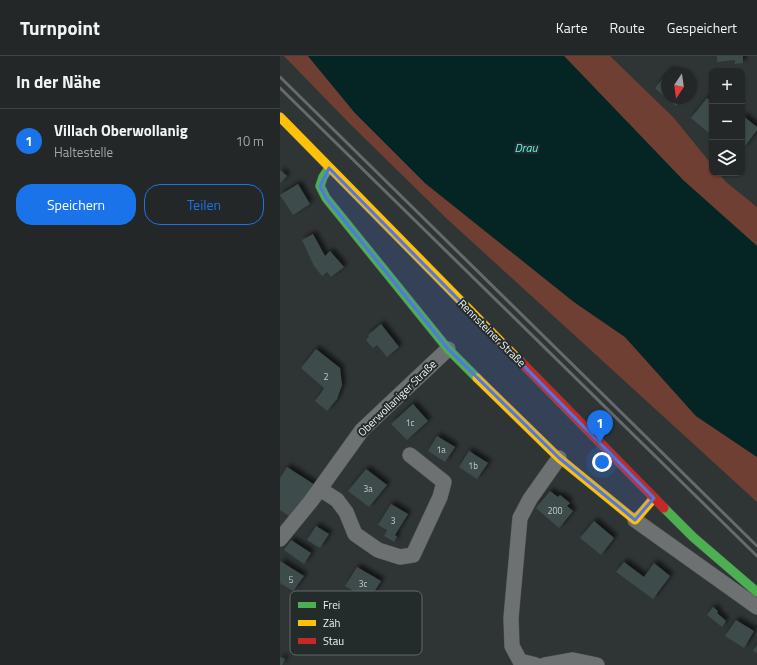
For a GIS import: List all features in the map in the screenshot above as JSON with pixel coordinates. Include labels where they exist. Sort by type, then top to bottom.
[{"type":"main road","name":"Rennsteiner Straße","points":[[280,117],[693,537],[757,592]]},
{"type":"main road","points":[[329,168],[323,177],[320,186],[326,198],[448,349],[559,458],[635,520],[654,498]]},
{"type":"street","name":"Oberwollaniger Straße","points":[[280,539],[320,489],[362,430],[448,349]]},
{"type":"street","points":[[320,489],[338,500],[346,512],[355,534],[378,550],[400,557],[413,555],[440,497],[444,482],[410,455]]},
{"type":"street","points":[[536,665],[520,661],[512,646],[511,618],[520,518],[530,500],[559,458]]},
{"type":"street","points":[[635,520],[757,607]]},
{"type":"street","points":[[545,665],[573,660],[597,665]]},
{"type":"highlighted area","points":[[329,168],[654,498],[635,520],[559,458],[448,349],[326,198],[320,186]]},
{"type":"shaded area","points":[[284,56],[308,56],[355,113],[425,183],[574,302],[625,337],[696,416],[757,457],[757,502],[446,218],[350,124]]},
{"type":"shaded area","points":[[564,56],[610,56],[674,118],[709,161],[709,176],[721,176],[757,207],[757,246],[683,180]]},
{"type":"water","name":"Drau","points":[[308,56],[564,56],[683,180],[757,246],[757,457],[696,416],[625,337],[574,302],[425,183],[355,113]]},
{"type":"building","points":[[717,56],[743,56],[743,63],[735,64],[735,60],[717,62]]},
{"type":"building","points":[[661,81],[661,93],[655,88]]},
{"type":"building","points":[[707,98],[709,100],[709,133],[691,118]]},
{"type":"building","points":[[745,117],[757,127],[757,130],[745,146]]},
{"type":"building","points":[[280,170],[287,176],[280,183]]},
{"type":"building","points":[[298,184],[310,204],[293,215],[280,195]]},
{"type":"building","points":[[313,234],[325,256],[330,251],[344,267],[331,277],[327,272],[322,276],[314,266],[302,240]]},
{"type":"building","points":[[381,324],[399,347],[387,357],[377,345],[373,348],[366,340],[369,336],[368,335]]},
{"type":"building","points":[[316,349],[340,368],[342,385],[337,399],[327,411],[315,401],[324,388],[301,368]]},
{"type":"building","points":[[413,404],[428,421],[407,440],[391,424]]},
{"type":"building","points":[[437,436],[455,447],[445,462],[428,451]]},
{"type":"building","points":[[469,451],[488,463],[477,479],[459,467]]},
{"type":"building","points":[[287,467],[315,485],[292,518],[280,510],[280,478]]},
{"type":"building","points":[[366,469],[387,485],[369,507],[348,491]]},
{"type":"building","points":[[550,491],[558,497],[560,495],[570,503],[567,506],[573,511],[559,528],[536,508]]},
{"type":"building","points":[[391,504],[408,514],[395,535],[397,537],[394,542],[384,536],[387,530],[378,525]]},
{"type":"building","points":[[594,521],[614,538],[601,555],[580,538]]},
{"type":"building","points":[[316,526],[329,534],[320,548],[307,540]]},
{"type":"building","points":[[291,540],[311,553],[304,564],[284,550]]},
{"type":"building","points":[[280,561],[304,576],[293,591],[280,583]]},
{"type":"building","points":[[624,562],[644,577],[654,563],[670,576],[653,599],[616,572]]},
{"type":"building","points":[[357,567],[381,581],[375,591],[354,591],[345,586]]},
{"type":"building","points":[[713,607],[726,621],[722,627],[707,615]]},
{"type":"building","points":[[736,620],[754,631],[744,648],[725,636]]},
{"type":"building","points":[[757,645],[757,653],[753,651]]},
{"type":"building","points":[[280,657],[285,659],[282,665],[280,665]]},
{"type":"railway","points":[[280,77],[757,546]]},
{"type":"railway","points":[[280,88],[757,556]]},
{"type":"traffic: fast","points":[[329,168],[323,177],[320,186],[326,198],[448,349],[477,378]]},
{"type":"traffic: fast","points":[[664,508],[693,537],[757,592]]},
{"type":"traffic: slow","points":[[280,117],[520,361]]},
{"type":"traffic: slow","points":[[477,378],[559,458],[635,520],[654,498]]},
{"type":"traffic: jam","points":[[520,361],[664,508]]},
{"type":"place","name":"Villach Oberwollanig","points":[[600,443]]}]
